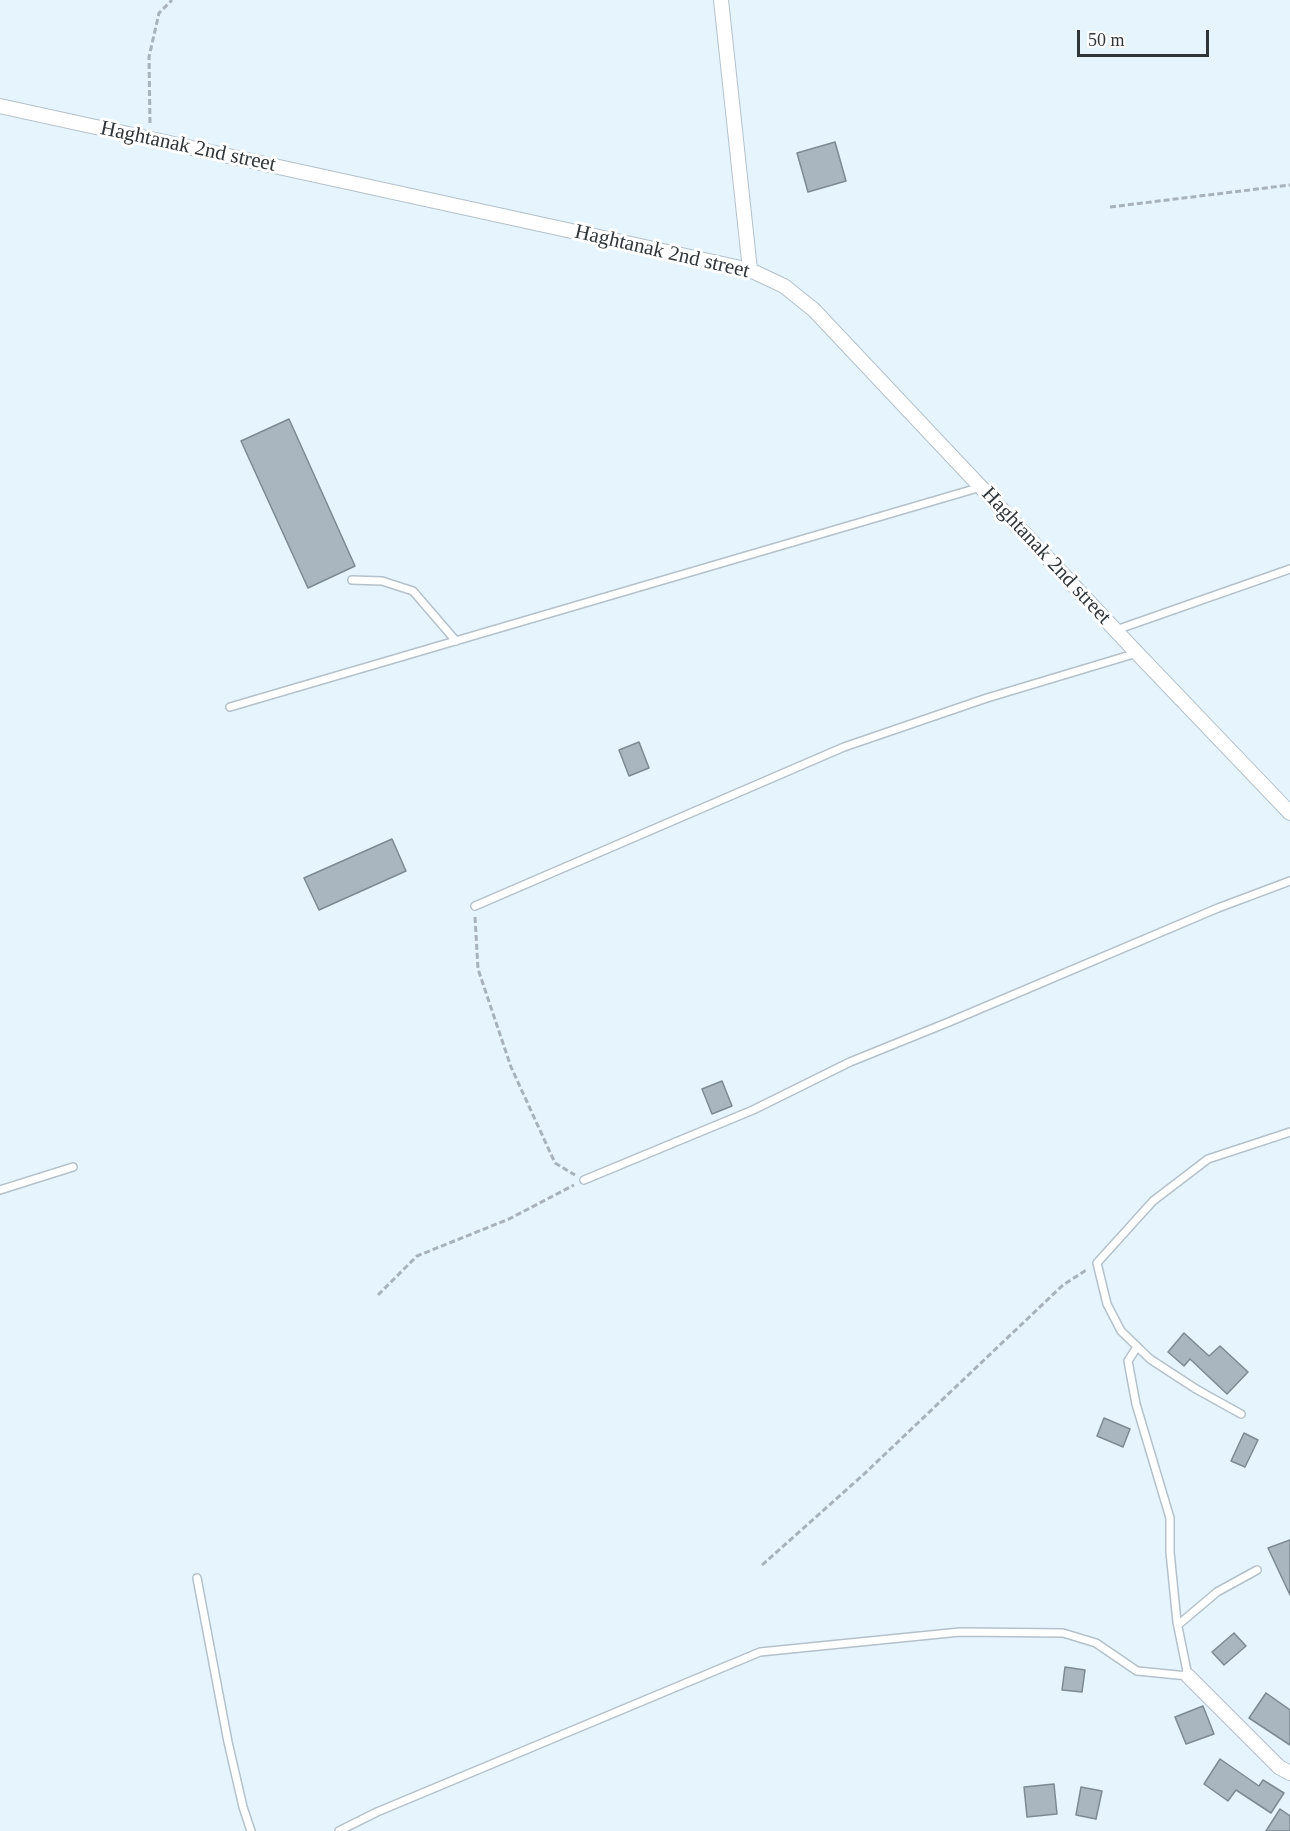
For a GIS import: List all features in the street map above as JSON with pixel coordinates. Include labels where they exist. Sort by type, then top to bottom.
[{"type":"street","points":[[721,0],[750,270]]},
{"type":"street","name":"Haghtanak 2nd street","points":[[0,106],[750,270],[784,286],[814,310],[1290,813]]},
{"type":"street","points":[[1188,1676],[1279,1767],[1290,1773]]},
{"type":"lane","points":[[230,707],[981,487]]},
{"type":"lane","points":[[1116,630],[1290,569]]},
{"type":"lane","points":[[352,580],[382,581],[413,591],[456,641]]},
{"type":"lane","points":[[475,906],[844,747],[987,698],[1137,653]]},
{"type":"lane","points":[[584,1180],[753,1110],[850,1062],[1218,908],[1290,881]]},
{"type":"lane","points":[[1241,1414],[1186,1383],[1150,1359],[1137,1347],[1122,1331],[1107,1304],[1097,1263],[1153,1201],[1208,1159],[1290,1132]]},
{"type":"lane","points":[[0,1190],[73,1167]]},
{"type":"lane","points":[[339,1831],[377,1812],[760,1652],[960,1632],[1063,1633],[1096,1643],[1137,1671],[1188,1676],[1178,1624],[1170,1552],[1170,1518],[1136,1404],[1128,1361],[1137,1347]]},
{"type":"lane","points":[[1178,1624],[1217,1592],[1257,1570]]},
{"type":"lane","points":[[197,1578],[228,1742],[243,1808],[251,1831]]},
{"type":"path","points":[[150,138],[149,57],[159,13],[172,0]]},
{"type":"path","points":[[1110,207],[1290,185]]},
{"type":"path","points":[[475,906],[478,969],[511,1067],[555,1163],[584,1180]]},
{"type":"path","points":[[378,1294],[417,1256],[509,1219],[584,1180]]},
{"type":"path","points":[[762,1565],[862,1476],[1063,1285],[1097,1263]]},
{"type":"building","points":[[835,142],[846,181],[808,192],[797,153]]},
{"type":"building","points":[[289,419],[355,566],[308,588],[241,441]]},
{"type":"building","points":[[639,742],[649,768],[629,776],[619,750]]},
{"type":"building","points":[[392,839],[406,871],[319,910],[304,878]]},
{"type":"building","points":[[722,1081],[732,1106],[712,1114],[702,1089]]},
{"type":"building","points":[[1184,1333],[1209,1356],[1220,1346],[1248,1372],[1227,1394],[1190,1359],[1184,1366],[1168,1352]]},
{"type":"building","points":[[1104,1418],[1130,1429],[1123,1447],[1097,1436]]},
{"type":"building","points":[[1244,1433],[1258,1440],[1245,1467],[1231,1461]]},
{"type":"building","points":[[1290,1540],[1290,1595],[1268,1548]]},
{"type":"building","points":[[1234,1633],[1246,1646],[1224,1665],[1212,1652]]},
{"type":"building","points":[[1065,1667],[1085,1670],[1082,1692],[1062,1690]]},
{"type":"building","points":[[1266,1693],[1290,1710],[1290,1745],[1249,1718]]},
{"type":"building","points":[[1203,1706],[1214,1734],[1186,1744],[1175,1717]]},
{"type":"building","points":[[1220,1759],[1259,1786],[1263,1780],[1284,1793],[1271,1813],[1236,1790],[1228,1801],[1204,1784]]},
{"type":"building","points":[[1054,1784],[1057,1814],[1027,1817],[1024,1787]]},
{"type":"building","points":[[1081,1787],[1102,1791],[1096,1819],[1076,1815]]},
{"type":"building","points":[[1280,1809],[1290,1816],[1290,1831],[1266,1831]]}]
